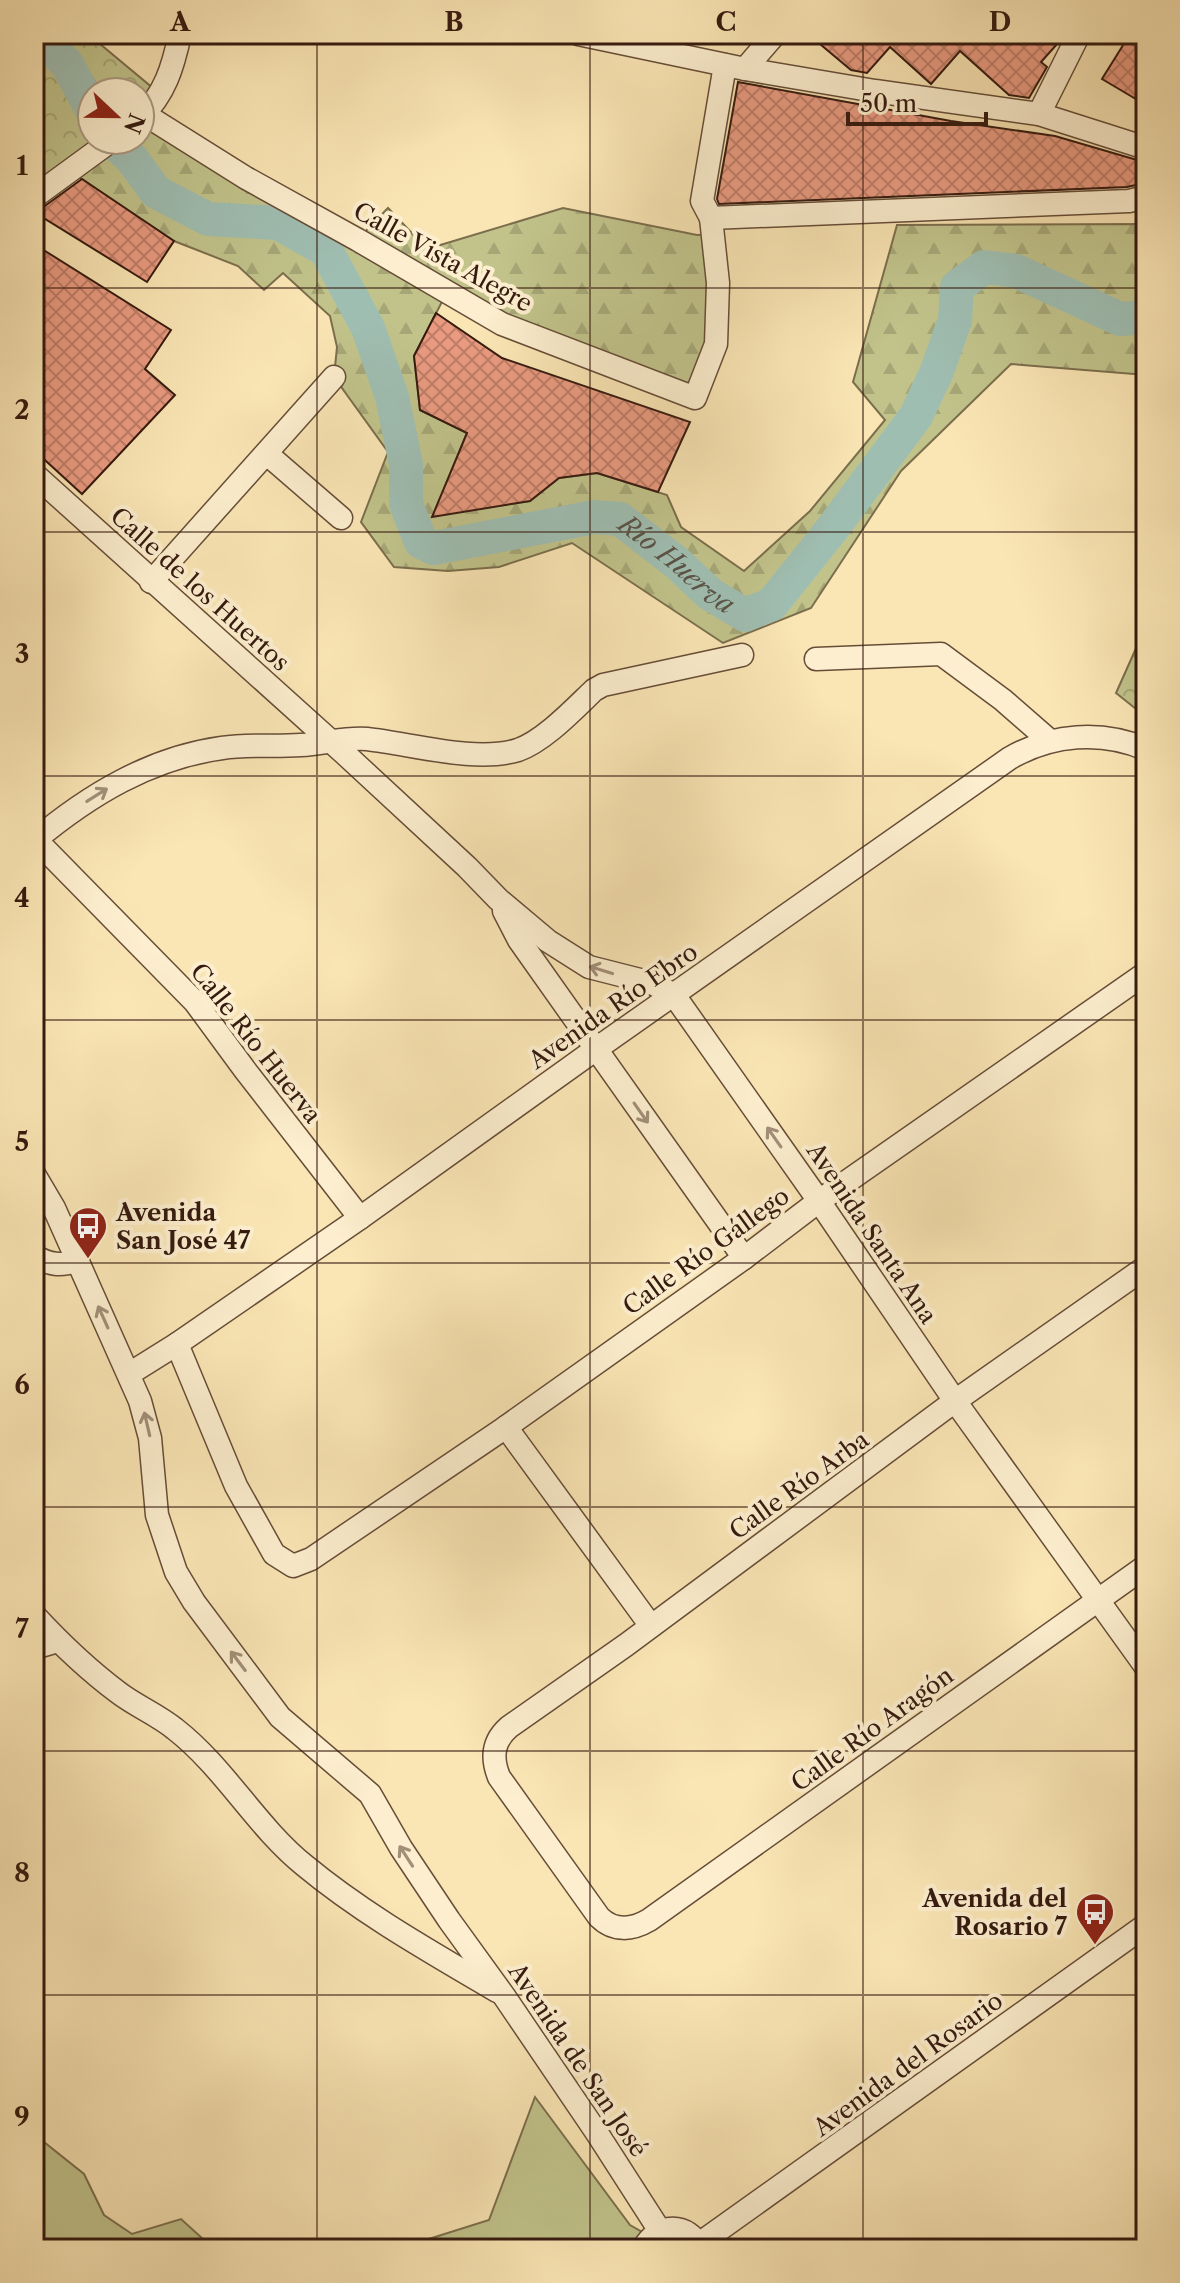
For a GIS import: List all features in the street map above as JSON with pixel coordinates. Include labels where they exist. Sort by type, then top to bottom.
[{"type":"street","points":[[156,99],[173,66],[180,34]]},
{"type":"street","points":[[578,34],[735,67],[1039,114],[1146,148]]},
{"type":"street","points":[[735,67],[775,34]]},
{"type":"street","points":[[1039,114],[1079,34]]},
{"type":"street","name":"Calle Vista Alegre","points":[[156,124],[502,324],[695,398],[716,344],[718,283],[711,218],[702,201],[735,67]]},
{"type":"street","points":[[35,195],[90,156]]},
{"type":"street","points":[[711,218],[1129,201],[1146,197]]},
{"type":"street","points":[[151,582],[334,377]]},
{"type":"street","points":[[267,454],[341,518]]},
{"type":"street","name":"Calle de los Huertos","points":[[34,474],[332,742]]},
{"type":"street","points":[[816,659],[941,654],[1003,700],[1050,741]]},
{"type":"street","points":[[35,841],[101,792],[145,768],[197,752],[225,747],[363,739],[475,754],[511,752],[541,737],[603,685],[742,655]]},
{"type":"street","name":"Avenida Río Ebro","points":[[129,1374],[360,1218],[1010,758],[1050,741],[1085,737],[1106,738],[1146,749]]},
{"type":"street","points":[[332,742],[498,899],[548,941],[580,962],[610,974],[652,983],[674,995]]},
{"type":"street","name":"Calle Río Huerva","points":[[35,841],[195,1002],[360,1218]]},
{"type":"street","points":[[498,899],[519,940],[744,1258]]},
{"type":"street","name":"Calle Río Gállego","points":[[177,1344],[236,1486],[274,1554],[293,1566],[311,1559],[506,1427],[819,1201],[1146,973]]},
{"type":"street","name":"Avenida Santa Ana","points":[[674,995],[955,1401],[1146,1667]]},
{"type":"street","name":"Avenida de San José","points":[[34,1174],[54,1208],[129,1374],[146,1419],[157,1515],[176,1572],[194,1602],[280,1717],[370,1794],[401,1848],[597,2133],[660,2231]]},
{"type":"street","points":[[34,1256],[47,1264],[78,1261]]},
{"type":"street","name":"Calle Río Arba","points":[[493,1753],[498,1739],[509,1727],[955,1401],[1146,1267]]},
{"type":"street","points":[[506,1427],[651,1626]]},
{"type":"street","name":"Calle Río Aragón","points":[[493,1753],[499,1777],[599,1917],[611,1926],[626,1928],[641,1925],[1146,1566]]},
{"type":"street","points":[[34,1615],[58,1641],[119,1694],[174,1728],[213,1763],[263,1825],[303,1865],[375,1917],[504,1996]]},
{"type":"street","points":[[34,1648],[58,1641]]},
{"type":"street","points":[[422,1947],[449,1920]]},
{"type":"street","name":"Avenida del Rosario","points":[[700,2246],[1146,1925]]},
{"type":"street","points":[[643,2249],[651,2237],[668,2229],[686,2232],[700,2246]]},
{"type":"green space","points":[[34,34],[88,34],[138,76],[76,76],[76,156],[90,156],[48,187],[34,171]]},
{"type":"green space","points":[[156,127],[358,239],[388,208],[427,249],[563,208],[697,235],[713,234],[718,283],[695,398],[447,292],[414,356],[420,410],[467,433],[433,516],[530,501],[559,478],[597,473],[667,495],[681,527],[744,571],[810,511],[885,420],[853,382],[897,225],[1146,224],[1146,375],[1011,364],[901,471],[811,608],[723,643],[572,543],[499,567],[448,571],[394,567],[361,522],[388,452],[334,377],[337,347],[330,316],[283,273],[264,290],[238,266],[174,241],[70,171],[90,156],[156,156]]},
{"type":"green space","points":[[1146,626],[1146,717],[1116,693]]},
{"type":"green space","points":[[535,2097],[630,2225],[651,2237],[643,2249],[397,2249],[489,2220]]},
{"type":"green space","points":[[34,2134],[84,2174],[104,2215],[132,2234],[181,2219],[214,2249],[34,2249]]},
{"type":"building","points":[[808,34],[1063,34],[1041,62],[1047,67],[1029,98],[1009,95],[960,51],[931,84],[890,47],[867,73],[851,70]]},
{"type":"building","points":[[1130,34],[1146,34],[1146,105],[1102,79]]},
{"type":"building","points":[[738,82],[951,121],[1055,136],[1144,162],[1145,183],[1127,187],[719,204],[717,199]]},
{"type":"building","points":[[82,179],[174,241],[147,282],[34,212]]},
{"type":"building","points":[[34,244],[171,330],[145,369],[175,395],[82,494],[34,450]]},
{"type":"building","points":[[436,313],[502,358],[690,422],[658,492],[597,473],[559,478],[530,501],[432,517],[467,433],[420,410],[414,356]]},
{"type":"waterway","name":"Río Huerva","points":[[36,34],[67,64],[76,81]]},
{"type":"waterway","name":"Río Huerva","points":[[129,156],[156,192],[208,219],[278,223],[326,250],[368,328],[392,397],[406,464],[406,504],[421,542],[434,548],[594,517],[620,519],[677,563],[710,594],[745,615],[772,604],[916,416],[937,371],[955,320],[957,287],[984,267],[1016,271],[1120,319],[1146,314]]},
{"type":"place","name":"Avenida San José 47","points":[[88,1260]]},
{"type":"place","name":"Avenida del Rosario 7","points":[[1095,1946]]}]
